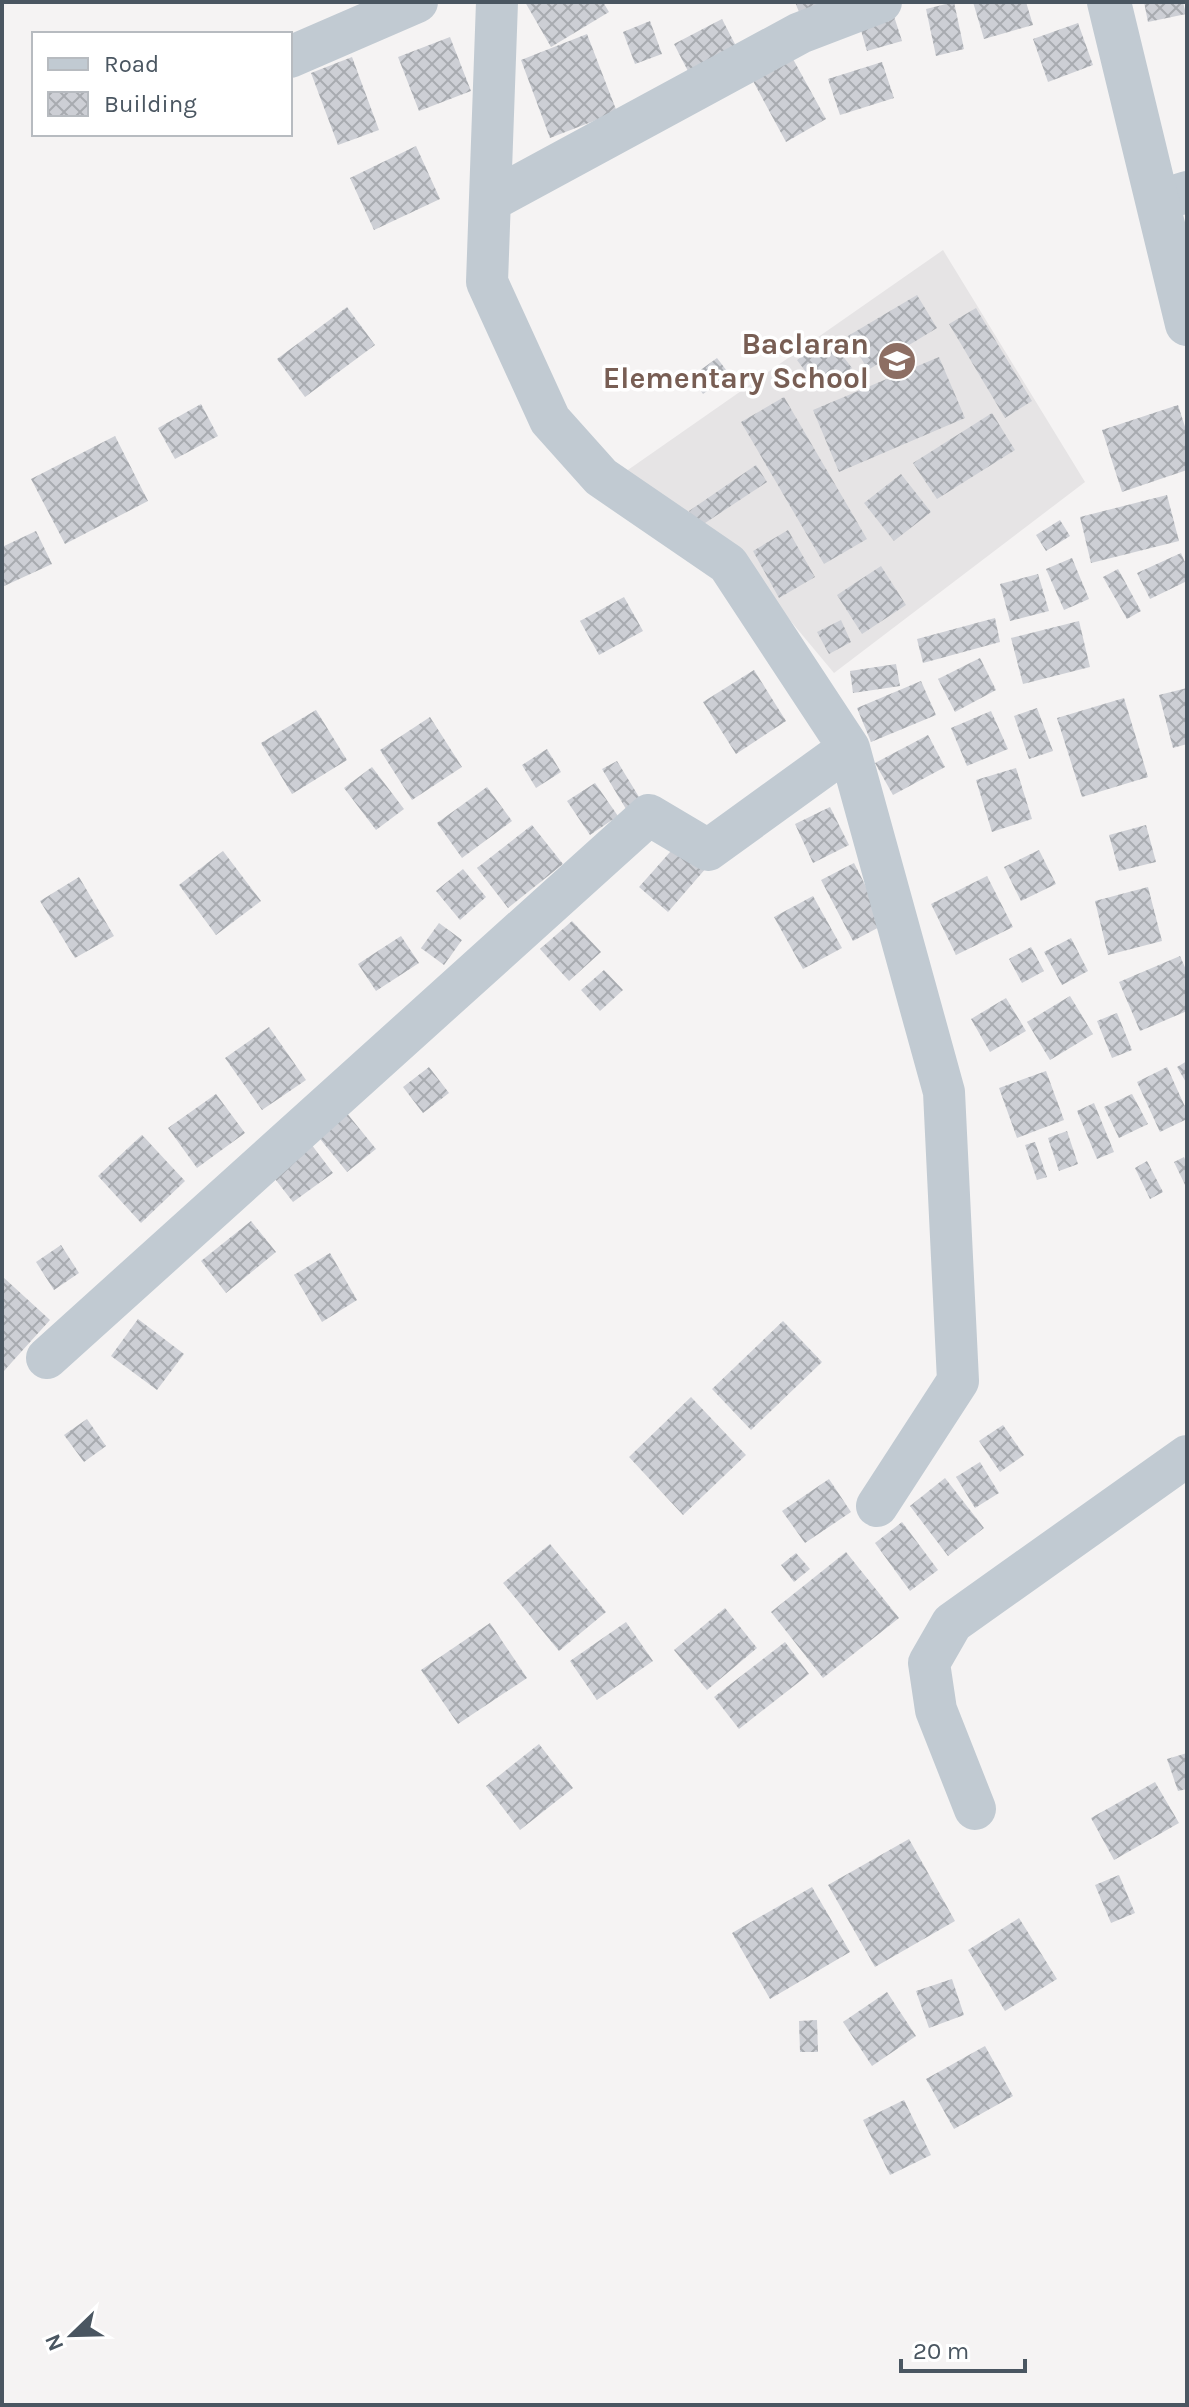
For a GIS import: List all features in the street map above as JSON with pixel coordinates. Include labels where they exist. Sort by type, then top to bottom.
[{"type":"street","points":[[292,56],[417,2]]},
{"type":"street","points":[[497,2],[487,282],[550,420],[601,477],[728,564],[849,748],[944,1092],[958,1381],[877,1506]]},
{"type":"street","points":[[490,201],[800,33],[881,2]]},
{"type":"street","points":[[1109,2],[1173,196],[1187,324]]},
{"type":"street","points":[[47,1358],[649,815],[708,850],[849,748]]},
{"type":"street","points":[[975,1809],[936,1710],[929,1663],[952,1623],[1187,1456]]},
{"type":"shaded area","name":"Baclaran Elementary School","points":[[943,250],[1085,482],[834,673],[738,558],[625,472]]},
{"type":"building","points":[[525,2],[603,2],[609,12],[551,47]]},
{"type":"building","points":[[795,2],[836,2],[801,17]]},
{"type":"building","points":[[954,2],[964,49],[936,56],[926,9]]},
{"type":"building","points":[[973,2],[1026,2],[1033,25],[984,39]]},
{"type":"building","points":[[1144,2],[1183,2],[1186,14],[1148,22]]},
{"type":"building","points":[[892,10],[902,41],[867,51],[858,20]]},
{"type":"building","points":[[722,19],[737,48],[689,73],[674,44]]},
{"type":"building","points":[[650,21],[662,54],[635,64],[623,32]]},
{"type":"building","points":[[1078,23],[1093,65],[1048,82],[1033,39]]},
{"type":"building","points":[[587,34],[617,112],[550,138],[521,60]]},
{"type":"building","points":[[450,37],[471,91],[419,111],[398,57]]},
{"type":"building","points":[[352,57],[379,130],[338,145],[311,73]]},
{"type":"building","points":[[793,59],[826,119],[786,142],[753,81]]},
{"type":"building","points":[[882,62],[894,98],[840,115],[828,79]]},
{"type":"building","points":[[416,146],[440,199],[374,230],[350,178]]},
{"type":"building","points":[[917,295],[937,328],[868,370],[848,336]]},
{"type":"building","points":[[347,307],[375,345],[305,397],[277,359]]},
{"type":"building","points":[[976,308],[1032,401],[1005,418],[949,324]]},
{"type":"building","points":[[828,337],[852,368],[820,391],[797,360]]},
{"type":"building","points":[[939,357],[965,418],[839,472],[813,410]]},
{"type":"building","points":[[717,358],[730,375],[703,394],[691,377]]},
{"type":"building","points":[[784,397],[867,539],[824,564],[741,422]]},
{"type":"building","points":[[201,404],[218,436],[175,459],[158,428]]},
{"type":"building","points":[[1178,405],[1187,433],[1187,470],[1122,492],[1102,430]]},
{"type":"building","points":[[992,413],[1015,450],[937,499],[913,463]]},
{"type":"building","points":[[115,436],[148,501],[65,544],[31,479]]},
{"type":"building","points":[[756,465],[767,482],[699,527],[689,511]]},
{"type":"building","points":[[901,474],[931,512],[894,541],[864,503]]},
{"type":"building","points":[[1167,495],[1179,541],[1091,563],[1080,517]]},
{"type":"building","points":[[1060,520],[1070,536],[1046,551],[1036,535]]},
{"type":"building","points":[[788,530],[815,577],[779,598],[753,551]]},
{"type":"building","points":[[36,531],[52,564],[2,587],[2,547]]},
{"type":"building","points":[[1181,553],[1187,567],[1187,581],[1150,599],[1137,573]]},
{"type":"building","points":[[1072,558],[1089,599],[1064,610],[1046,569]]},
{"type":"building","points":[[881,566],[906,605],[862,634],[837,595]]},
{"type":"building","points":[[1118,569],[1141,611],[1127,619],[1103,577]]},
{"type":"building","points":[[1038,574],[1049,611],[1010,621],[1000,584]]},
{"type":"building","points":[[624,597],[643,631],[599,655],[580,621]]},
{"type":"building","points":[[995,618],[1000,642],[923,663],[917,639]]},
{"type":"building","points":[[841,620],[851,642],[829,654],[817,632]]},
{"type":"building","points":[[1079,621],[1090,667],[1023,684],[1011,638]]},
{"type":"building","points":[[980,658],[996,690],[955,712],[938,679]]},
{"type":"building","points":[[896,664],[900,686],[853,693],[850,671]]},
{"type":"building","points":[[754,670],[786,721],[736,754],[703,702]]},
{"type":"building","points":[[921,681],[936,715],[871,742],[857,708]]},
{"type":"building","points":[[1187,688],[1187,744],[1173,748],[1159,695]]},
{"type":"building","points":[[1124,698],[1148,777],[1082,797],[1057,718]]},
{"type":"building","points":[[1037,708],[1053,751],[1029,759],[1014,716]]},
{"type":"building","points":[[316,710],[347,760],[292,794],[261,743]]},
{"type":"building","points":[[991,711],[1008,749],[967,766],[951,728]]},
{"type":"building","points":[[430,717],[462,767],[412,800],[380,750]]},
{"type":"building","points":[[928,735],[945,767],[893,795],[875,763]]},
{"type":"building","points":[[547,749],[561,772],[536,788],[522,765]]},
{"type":"building","points":[[617,761],[647,810],[632,819],[602,769]]},
{"type":"building","points":[[372,767],[404,809],[376,830],[344,788]]},
{"type":"building","points":[[1016,768],[1032,819],[992,832],[976,780]]},
{"type":"building","points":[[595,783],[618,816],[590,835],[567,801]]},
{"type":"building","points":[[487,787],[512,821],[462,858],[437,823]]},
{"type":"building","points":[[830,807],[849,845],[813,863],[795,824]]},
{"type":"building","points":[[532,825],[563,864],[508,908],[477,868]]},
{"type":"building","points":[[1146,825],[1156,862],[1119,871],[1109,835]]},
{"type":"building","points":[[679,842],[707,867],[668,912],[639,887]]},
{"type":"building","points":[[1039,850],[1056,884],[1021,901],[1004,867]]},
{"type":"building","points":[[223,851],[261,901],[216,935],[179,885]]},
{"type":"building","points":[[854,863],[885,924],[853,941],[821,880]]},
{"type":"building","points":[[463,869],[486,897],[460,920],[436,891]]},
{"type":"building","points":[[987,876],[1013,927],[956,955],[931,904]]},
{"type":"building","points":[[79,877],[114,936],[75,958],[40,901]]},
{"type":"building","points":[[1148,887],[1162,941],[1108,955],[1095,901]]},
{"type":"building","points":[[813,896],[842,948],[803,969],[774,917]]},
{"type":"building","points":[[572,921],[601,952],[569,981],[540,949]]},
{"type":"building","points":[[439,923],[462,940],[444,965],[421,948]]},
{"type":"building","points":[[401,936],[419,963],[376,991],[358,964]]},
{"type":"building","points":[[1071,938],[1088,971],[1062,985],[1044,952]]},
{"type":"building","points":[[1031,947],[1044,971],[1022,983],[1009,959]]},
{"type":"building","points":[[1180,956],[1187,972],[1187,1011],[1140,1031],[1119,982]]},
{"type":"building","points":[[604,970],[623,990],[600,1011],[581,990]]},
{"type":"building","points":[[1070,996],[1093,1034],[1050,1060],[1027,1022]]},
{"type":"building","points":[[1006,998],[1026,1031],[990,1052],[971,1019]]},
{"type":"building","points":[[1117,1013],[1132,1050],[1112,1058],[1097,1021]]},
{"type":"building","points":[[269,1027],[306,1080],[262,1110],[225,1058]]},
{"type":"building","points":[[1187,1061],[1187,1084],[1177,1067]]},
{"type":"building","points":[[429,1067],[449,1093],[423,1113],[403,1087]]},
{"type":"building","points":[[1167,1067],[1187,1111],[1187,1119],[1160,1132],[1137,1082]]},
{"type":"building","points":[[1046,1071],[1064,1120],[1017,1138],[999,1088]]},
{"type":"building","points":[[216,1094],[245,1133],[197,1168],[168,1128]]},
{"type":"building","points":[[1132,1094],[1148,1124],[1119,1138],[1104,1107]]},
{"type":"building","points":[[1094,1103],[1114,1152],[1097,1159],[1077,1111]]},
{"type":"building","points":[[341,1106],[376,1149],[347,1172],[312,1129]]},
{"type":"building","points":[[1067,1131],[1078,1164],[1059,1171],[1048,1138]]},
{"type":"building","points":[[142,1135],[185,1181],[141,1223],[98,1176]]},
{"type":"building","points":[[308,1140],[333,1173],[293,1202],[268,1170]]},
{"type":"building","points":[[1035,1142],[1047,1177],[1037,1180],[1025,1145]]},
{"type":"building","points":[[1184,1157],[1187,1164],[1187,1189],[1174,1162]]},
{"type":"building","points":[[1147,1161],[1163,1192],[1150,1199],[1135,1168]]},
{"type":"building","points":[[251,1221],[276,1252],[226,1293],[201,1261]]},
{"type":"building","points":[[61,1245],[79,1273],[54,1290],[36,1262]]},
{"type":"building","points":[[330,1253],[357,1300],[322,1322],[294,1275]]},
{"type":"building","points":[[2,1279],[50,1320],[2,1373]]},
{"type":"building","points":[[138,1319],[184,1354],[157,1390],[111,1356]]},
{"type":"building","points":[[783,1321],[822,1362],[751,1430],[712,1389]]},
{"type":"building","points":[[691,1397],[746,1455],[683,1515],[629,1457]]},
{"type":"building","points":[[87,1419],[106,1446],[84,1462],[64,1435]]},
{"type":"building","points":[[1003,1425],[1024,1455],[1000,1472],[979,1441]]},
{"type":"building","points":[[980,1462],[999,1493],[975,1508],[956,1477]]},
{"type":"building","points":[[945,1478],[984,1528],[948,1556],[910,1506]]},
{"type":"building","points":[[829,1479],[851,1512],[805,1543],[782,1511]]},
{"type":"building","points":[[902,1522],[938,1570],[910,1591],[875,1543]]},
{"type":"building","points":[[550,1544],[606,1612],[559,1651],[503,1583]]},
{"type":"building","points":[[846,1552],[899,1618],[823,1678],[771,1612]]},
{"type":"building","points":[[796,1553],[810,1569],[794,1582],[781,1565]]},
{"type":"building","points":[[725,1608],[757,1648],[707,1690],[674,1650]]},
{"type":"building","points":[[626,1622],[653,1661],[597,1700],[570,1661]]},
{"type":"building","points":[[490,1623],[527,1678],[458,1724],[421,1670]]},
{"type":"building","points":[[785,1642],[809,1674],[739,1729],[714,1697]]},
{"type":"building","points":[[539,1744],[573,1788],[520,1830],[486,1786]]},
{"type":"building","points":[[1187,1753],[1187,1789],[1178,1791],[1167,1759]]},
{"type":"building","points":[[1155,1782],[1179,1823],[1114,1860],[1091,1818]]},
{"type":"building","points":[[909,1839],[955,1921],[875,1967],[828,1885]]},
{"type":"building","points":[[1119,1875],[1135,1913],[1111,1923],[1095,1885]]},
{"type":"building","points":[[812,1887],[850,1952],[770,1999],[732,1933]]},
{"type":"building","points":[[1019,1918],[1057,1979],[1005,2011],[968,1950]]},
{"type":"building","points":[[952,1979],[964,2015],[929,2028],[916,1991]]},
{"type":"building","points":[[887,1992],[916,2036],[872,2066],[843,2022]]},
{"type":"building","points":[[817,2020],[818,2052],[800,2052],[799,2021]]},
{"type":"building","points":[[985,2046],[1013,2096],[954,2129],[926,2079]]},
{"type":"building","points":[[904,2100],[931,2155],[890,2175],[863,2120]]},
{"type":"place","name":"Baclaran Elementary School","points":[[897,361]]}]
